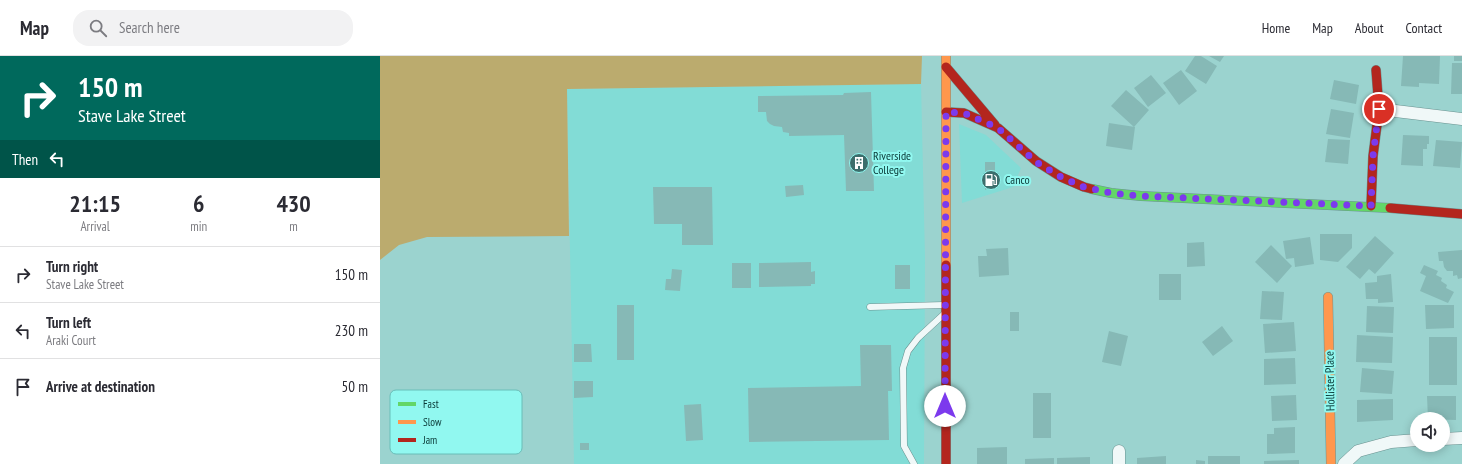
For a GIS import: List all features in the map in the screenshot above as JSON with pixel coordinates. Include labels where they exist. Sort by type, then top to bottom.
[{"type":"main road","points":[[946,56],[946,464]]},
{"type":"main road","points":[[946,67],[998,128],[1036,162],[1061,177],[1084,187],[1111,193],[1141,196],[1371,206],[1462,214]]},
{"type":"main road","points":[[1371,206],[1373,156],[1379,109],[1376,70]]},
{"type":"main road","points":[[946,112],[964,113],[998,128]]},
{"type":"main road","name":"Hollister Place","points":[[1328,297],[1332,464]]},
{"type":"street","points":[[1379,109],[1462,119]]},
{"type":"street","points":[[1450,439],[1462,438]]},
{"type":"street","points":[[1344,464],[1358,451],[1391,442],[1410,441]]},
{"type":"street","points":[[1119,451],[1120,464]]},
{"type":"lane","points":[[870,307],[945,309]]},
{"type":"lane","points":[[914,464],[904,446],[903,368],[908,351],[945,309]]},
{"type":"shaded area","points":[[380,56],[922,56],[921,84],[567,89],[569,236],[427,237],[399,245],[380,260]]},
{"type":"shaded area","points":[[921,84],[925,258],[924,464],[574,464],[567,89]]},
{"type":"shaded area","points":[[959,124],[986,135],[1021,168],[1013,187],[962,203]]},
{"type":"building","points":[[1195,56],[1201,56],[1217,66],[1206,84],[1185,71]]},
{"type":"building","points":[[1209,56],[1224,56],[1220,62]]},
{"type":"building","points":[[1403,56],[1440,56],[1439,84],[1419,83],[1419,87],[1401,86]]},
{"type":"building","points":[[1454,56],[1462,56],[1462,61],[1454,61]]},
{"type":"building","points":[[1452,63],[1462,63],[1462,94],[1451,94]]},
{"type":"building","points":[[1181,70],[1197,91],[1179,105],[1163,83]]},
{"type":"building","points":[[1151,75],[1166,93],[1148,107],[1134,88]]},
{"type":"building","points":[[1334,80],[1359,85],[1356,104],[1330,99]]},
{"type":"building","points":[[1126,90],[1149,110],[1134,127],[1111,106]]},
{"type":"building","name":"Riverside College","points":[[871,92],[874,191],[846,191],[844,135],[789,136],[789,133],[783,132],[782,127],[774,126],[767,121],[766,112],[758,112],[758,96],[843,95],[844,93]]},
{"type":"building","points":[[1331,109],[1354,113],[1350,138],[1326,134]]},
{"type":"building","points":[[1109,123],[1135,127],[1132,150],[1106,146]]},
{"type":"building","points":[[1403,135],[1429,136],[1429,144],[1427,144],[1427,149],[1423,149],[1423,166],[1401,165]]},
{"type":"building","points":[[1328,139],[1350,140],[1348,164],[1325,162]]},
{"type":"building","points":[[1436,140],[1462,142],[1460,168],[1433,166]]},
{"type":"building","points":[[985,162],[995,162],[995,185],[985,190]]},
{"type":"building","points":[[803,185],[804,195],[786,197],[785,186]]},
{"type":"building","points":[[653,187],[712,187],[713,245],[682,245],[682,224],[654,224]]},
{"type":"building","points":[[1320,234],[1352,234],[1352,248],[1338,262],[1320,260]]},
{"type":"building","points":[[1375,236],[1394,253],[1375,274],[1369,269],[1360,279],[1346,267]]},
{"type":"building","points":[[1310,237],[1314,264],[1295,267],[1294,258],[1286,259],[1283,241]]},
{"type":"building","points":[[1204,242],[1205,266],[1187,267],[1187,243]]},
{"type":"building","points":[[1271,245],[1292,266],[1277,283],[1255,262]]},
{"type":"building","points":[[1008,248],[1009,275],[979,277],[978,256],[987,256],[986,249]]},
{"type":"building","points":[[1462,250],[1462,278],[1458,279],[1457,275],[1453,276],[1453,271],[1447,271],[1444,267],[1443,261],[1439,261],[1438,252]]},
{"type":"building","points":[[811,262],[811,272],[815,271],[815,284],[811,284],[811,286],[759,287],[759,263]]},
{"type":"building","points":[[732,263],[751,263],[751,288],[732,288]]},
{"type":"building","points":[[895,265],[910,265],[910,289],[895,289]]},
{"type":"building","points":[[1424,265],[1438,271],[1436,275],[1442,278],[1441,281],[1447,285],[1446,288],[1454,292],[1448,303],[1420,291],[1426,276],[1420,273]]},
{"type":"building","points":[[672,269],[682,270],[680,291],[665,290],[666,279],[671,279]]},
{"type":"building","points":[[1159,274],[1181,274],[1181,300],[1159,300]]},
{"type":"building","points":[[1391,274],[1393,302],[1378,303],[1378,299],[1366,299],[1365,283],[1377,282],[1377,276]]},
{"type":"building","points":[[1262,291],[1284,292],[1282,320],[1260,319]]},
{"type":"building","points":[[617,305],[634,305],[634,360],[617,360]]},
{"type":"building","points":[[1425,305],[1454,305],[1454,328],[1426,329]]},
{"type":"building","points":[[1367,306],[1394,307],[1393,333],[1366,332]]},
{"type":"building","points":[[1010,312],[1019,312],[1019,331],[1010,331]]},
{"type":"building","points":[[1294,322],[1296,351],[1265,353],[1263,324]]},
{"type":"building","points":[[1222,326],[1233,341],[1213,356],[1202,342]]},
{"type":"building","points":[[1109,331],[1128,336],[1121,366],[1102,362]]},
{"type":"building","points":[[1357,335],[1393,337],[1392,363],[1356,362]]},
{"type":"building","points":[[1429,337],[1457,337],[1457,385],[1429,385]]},
{"type":"building","points":[[574,344],[591,344],[592,362],[574,362]]},
{"type":"building","points":[[860,345],[891,345],[892,391],[888,391],[889,440],[749,442],[748,388],[861,386]]},
{"type":"building","points":[[1295,358],[1296,384],[1264,385],[1264,359]]},
{"type":"building","points":[[1362,368],[1394,371],[1392,394],[1360,392]]},
{"type":"building","points":[[574,381],[593,381],[593,397],[574,398]]},
{"type":"building","points":[[1033,393],[1051,393],[1051,438],[1033,438]]},
{"type":"building","points":[[1296,395],[1297,420],[1272,421],[1271,396]]},
{"type":"building","points":[[1427,396],[1456,396],[1456,420],[1450,420],[1450,412],[1428,412]]},
{"type":"building","points":[[1393,399],[1393,420],[1357,422],[1357,400]]},
{"type":"building","points":[[701,404],[703,440],[686,441],[684,405]]},
{"type":"building","points":[[1295,427],[1295,453],[1267,454],[1267,434],[1274,434],[1274,428]]},
{"type":"building","points":[[580,443],[589,443],[589,450],[580,450]]},
{"type":"building","points":[[1007,447],[1007,464],[977,464],[977,448]]},
{"type":"building","points":[[1166,456],[1166,464],[1137,464],[1137,458]]},
{"type":"building","points":[[1208,456],[1240,456],[1240,464],[1208,464]]},
{"type":"building","points":[[1090,457],[1090,464],[1057,464],[1057,458]]},
{"type":"building","points":[[1054,458],[1054,464],[1025,464],[1025,459]]},
{"type":"building","points":[[1196,460],[1205,461],[1205,464],[1196,464]]},
{"type":"building","points":[[1299,460],[1299,464],[1264,464],[1264,461]]},
{"type":"traffic: fast","points":[[1092,189],[1111,193],[1141,196],[1390,208]]},
{"type":"traffic: slow","points":[[946,56],[946,265]]},
{"type":"traffic: slow","points":[[1328,297],[1331,464]]},
{"type":"traffic: jam","points":[[946,67],[995,125]]},
{"type":"traffic: jam","points":[[1371,206],[1373,156],[1379,109],[1376,70]]},
{"type":"traffic: jam","points":[[946,112],[964,113],[998,128],[1036,161],[1061,177],[1092,189]]},
{"type":"traffic: jam","points":[[1390,208],[1462,214]]},
{"type":"traffic: jam","points":[[946,265],[946,464]]},
{"type":"place","name":"Riverside College","points":[[859,163]]},
{"type":"place","name":"Canco","points":[[991,180]]},
{"type":"route","points":[[945,406],[946,112],[964,113],[998,128],[1036,162],[1061,177],[1084,187],[1111,193],[1141,196],[1371,206],[1373,156],[1379,109]]}]
